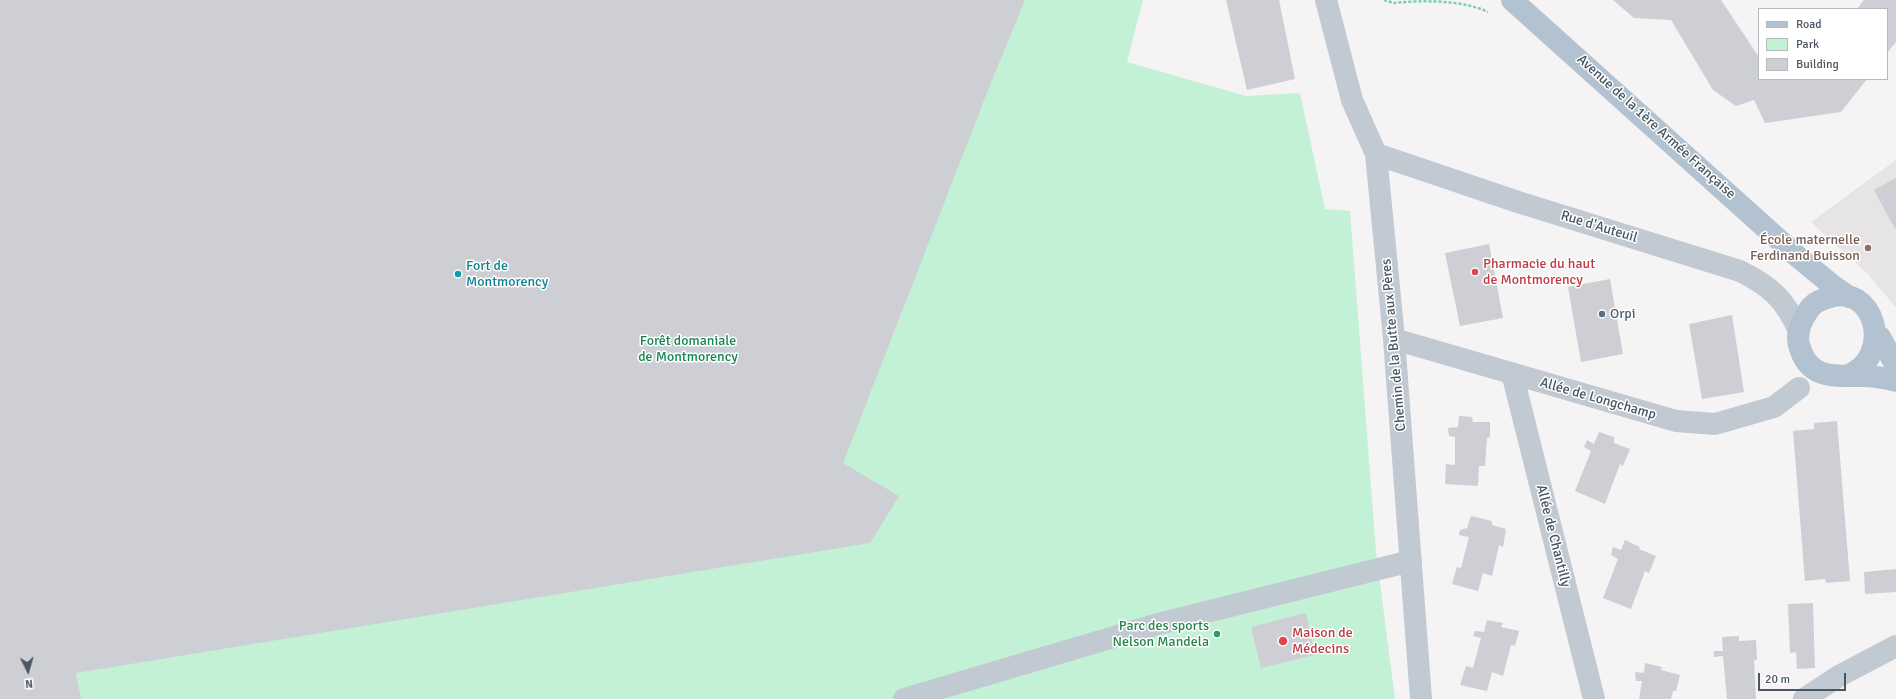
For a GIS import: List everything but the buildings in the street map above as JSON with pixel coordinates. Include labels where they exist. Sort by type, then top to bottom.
[{"type":"main road","name":"Avenue de la 1ère Armée Française","points":[[1512,0],[1832,286],[1868,307],[1876,318],[1880,330],[1880,343],[1875,355],[1868,365],[1858,373],[1836,375]]},
{"type":"main road","name":"Avenue de la 1ère Armée Française","points":[[1798,256],[1807,273],[1811,285],[1812,297],[1810,308]]},
{"type":"main road","name":"Avenue de la 1ère Armée Française","points":[[1798,331],[1802,319],[1810,308],[1820,300],[1832,296],[1849,297]]},
{"type":"main road","points":[[1798,331],[1799,344],[1803,355],[1811,366],[1821,373],[1874,376],[1896,381]]},
{"type":"main road","name":"Avenue de la 1ère Armée Française","points":[[1880,337],[1896,366]]},
{"type":"street","name":"Chemin de la Butte aux Pères","points":[[1326,0],[1352,100],[1376,154],[1394,339],[1420,699]]},
{"type":"street","name":"Rue d'Auteuil","points":[[1376,154],[1518,202],[1740,271],[1760,280],[1777,294],[1793,318],[1798,331]]},
{"type":"street","name":"Allée de Longchamp","points":[[1394,339],[1676,421],[1715,424],[1774,407],[1807,383],[1836,375]]},
{"type":"street","points":[[1799,388],[1802,379],[1803,355]]},
{"type":"street","name":"Allée de Chantilly","points":[[1512,374],[1594,699]]},
{"type":"street","points":[[904,699],[1158,624],[1411,561]]},
{"type":"street","points":[[1804,699],[1839,676],[1896,646]]},
{"type":"path","points":[[1384,0],[1394,3],[1462,1],[1480,6],[1490,13]]},
{"type":"shaded area","name":"École maternelle Ferdinand Buisson","points":[[1896,160],[1896,308],[1868,274],[1811,222]]},
{"type":"green space","name":"Forêt domaniale de Montmorency","points":[[0,0],[1143,0],[1127,62],[1246,96],[1300,93],[1325,209],[1350,211],[1376,552],[1395,699],[0,699]]},
{"type":"place","name":"École maternelle Ferdinand Buisson","points":[[1868,248]]},
{"type":"place","name":"Pharmacie du haut de Montmorency","points":[[1475,272]]},
{"type":"place","name":"Fort de Montmorency","points":[[458,274]]},
{"type":"place","name":"Orpi","points":[[1602,314]]},
{"type":"place","name":"Parc des sports Nelson Mandela","points":[[1217,634]]},
{"type":"place","name":"Maison de Médecins","points":[[1283,641]]}]
